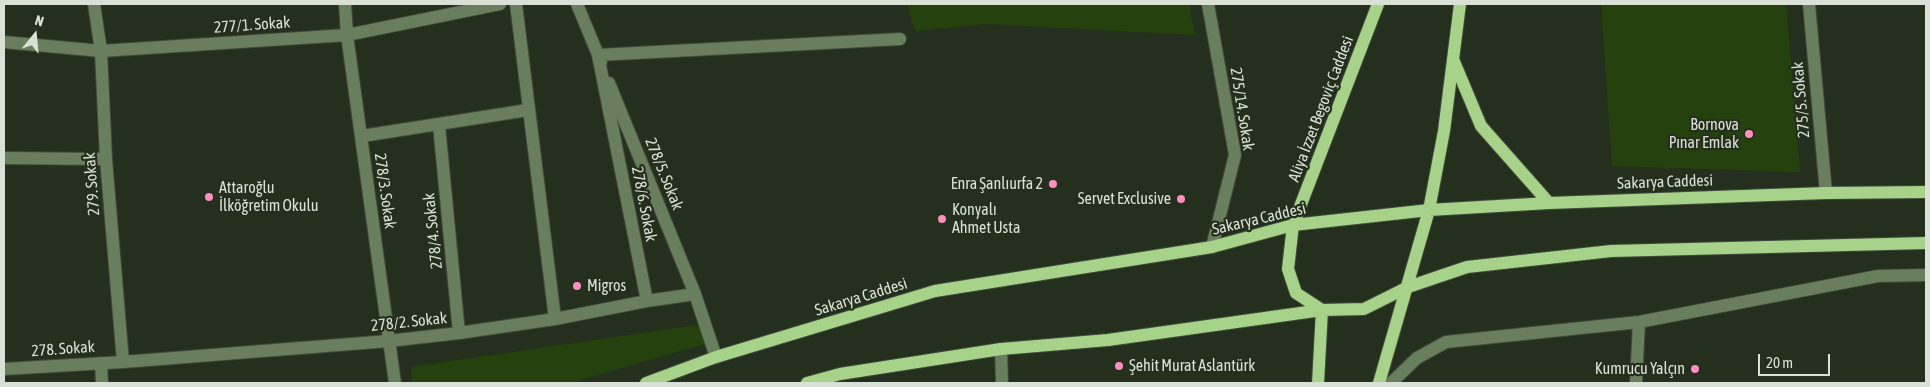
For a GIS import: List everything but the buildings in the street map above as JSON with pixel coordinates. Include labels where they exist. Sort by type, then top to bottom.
[{"type":"main road","name":"Aliya İzzet Begoviç Caddesi","points":[[1322,310],[1296,293],[1288,269],[1293,225],[1378,4]]},
{"type":"main road","points":[[1380,383],[1429,210],[1444,131],[1460,4]]},
{"type":"main road","points":[[1452,58],[1482,126],[1549,202]]},
{"type":"main road","name":"Sakarya Caddesi","points":[[646,383],[716,358],[935,291],[1212,247],[1293,225],[1429,210],[1549,202],[1826,193],[1926,192]]},
{"type":"main road","points":[[807,383],[841,379],[1001,349],[1108,340],[1322,310],[1364,309],[1408,288],[1467,268],[1611,251],[1926,243]]},
{"type":"main road","points":[[1318,383],[1322,310]]},
{"type":"street","name":"279. Sokak","points":[[94,4],[102,51],[106,159],[123,362]]},
{"type":"street","name":"278/3. Sokak","points":[[344,4],[395,383]]},
{"type":"street","name":"277/1. Sokak","points":[[4,42],[102,51],[347,36],[500,4]]},
{"type":"street","points":[[516,4],[555,319]]},
{"type":"street","name":"278/5. Sokak","points":[[577,4],[695,294],[716,358]]},
{"type":"street","name":"275/14. Sokak","points":[[1208,4],[1235,155],[1212,247]]},
{"type":"street","name":"275/5. Sokak","points":[[1809,4],[1826,193]]},
{"type":"street","points":[[598,55],[900,39]]},
{"type":"street","name":"278/6. Sokak","points":[[598,55],[647,301]]},
{"type":"street","points":[[362,136],[528,110]]},
{"type":"street","name":"278/4. Sokak","points":[[439,125],[459,334]]},
{"type":"street","points":[[4,158],[106,159]]},
{"type":"street","points":[[1391,383],[1416,358],[1446,342],[1639,322],[1878,276],[1926,275]]},
{"type":"street","name":"278/2. Sokak","points":[[123,362],[459,334],[695,294]]},
{"type":"street","points":[[1636,383],[1639,322]]},
{"type":"street","points":[[1001,349],[1002,383]]},
{"type":"street","name":"278. Sokak","points":[[4,369],[123,362]]},
{"type":"street","points":[[101,363],[102,383]]},
{"type":"green space","points":[[907,4],[1189,4],[1195,35],[986,24],[915,31]]},
{"type":"green space","points":[[1601,4],[1786,4],[1800,172],[1612,166]]},
{"type":"green space","points":[[704,324],[708,343],[570,383],[412,383],[411,367]]},
{"type":"place","name":"Bornova Pınar Emlak","points":[[1749,134]]},
{"type":"place","name":"Enra Şanlıurfa 2","points":[[1053,184]]},
{"type":"place","name":"Attaroğlu İlköğretim Okulu","points":[[209,197]]},
{"type":"place","name":"Servet Exclusive","points":[[1181,199]]},
{"type":"place","name":"Konyalı Ahmet Usta","points":[[942,219]]},
{"type":"place","name":"Migros","points":[[577,286]]},
{"type":"place","name":"Şehit Murat Aslantürk","points":[[1119,366]]},
{"type":"place","name":"Kumrucu Yalçın","points":[[1695,369]]}]
